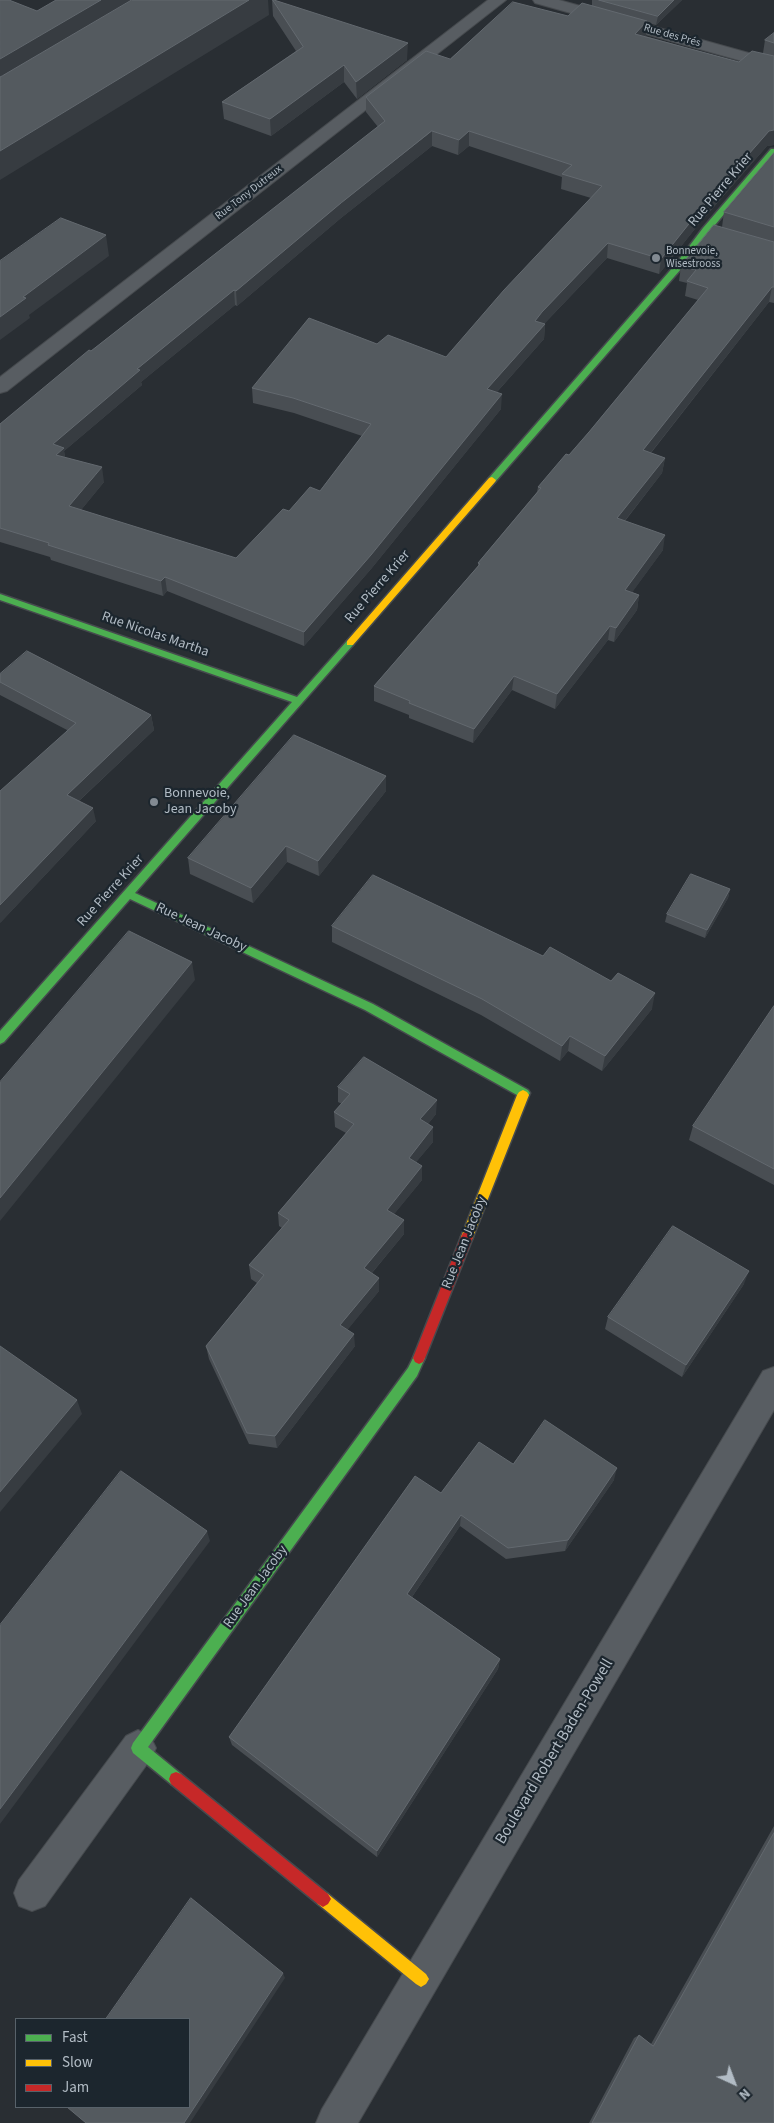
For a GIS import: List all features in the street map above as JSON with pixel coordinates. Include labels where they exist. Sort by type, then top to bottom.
[{"type":"main road","name":"Rue Pierre Krier","points":[[0,1039],[299,701],[678,267],[706,230],[774,151]]},
{"type":"main road","name":"Rue Nicolas Martha","points":[[0,597],[299,701]]},
{"type":"main road","name":"Rue Jean Jacoby","points":[[128,894],[369,1007],[524,1093],[414,1372],[138,1748]]},
{"type":"main road","points":[[138,1748],[421,1979]]},
{"type":"street","name":"Rue Tony Dutreux","points":[[0,387],[498,0]]},
{"type":"street","name":"Rue des Prés","points":[[540,0],[774,65]]},
{"type":"street","points":[[706,230],[725,236]]},
{"type":"street","name":"Boulevard Robert Baden-Powell","points":[[336,2123],[774,1380]]},
{"type":"street","name":"Rue Jean Jacoby","points":[[32,1892],[138,1748]]},
{"type":"building","points":[[0,0],[9,0],[37,11],[56,0],[101,0],[0,59]]},
{"type":"building","points":[[132,0],[249,0],[0,151],[0,77]]},
{"type":"building","points":[[273,0],[408,43],[356,82],[344,65],[270,119],[222,102],[303,47]]},
{"type":"building","points":[[599,0],[674,0],[658,16]]},
{"type":"building","points":[[513,2],[568,16],[582,3],[647,21],[635,34],[739,62],[752,51],[774,56],[774,130],[769,131],[700,210],[661,259],[608,243],[542,312],[535,321],[545,324],[487,389],[502,394],[371,555],[304,632],[165,577],[161,581],[0,528],[0,424],[89,350],[91,351],[385,121],[366,97],[426,51],[450,59]],"holes":[[[432,131],[459,140],[469,131],[572,165],[562,174],[602,186],[504,290],[446,357],[388,335],[377,344],[309,318],[252,388],[293,398],[371,424],[320,491],[310,487],[289,511],[283,509],[236,558],[69,506],[102,467],[56,455],[64,448],[53,444],[140,370],[137,369]]]},
{"type":"building","points":[[774,33],[774,43],[765,40]]},
{"type":"building","points":[[774,153],[774,227],[724,212]]},
{"type":"building","points":[[61,218],[106,235],[23,297],[26,298],[0,317],[0,261]]},
{"type":"building","points":[[714,225],[774,242],[774,287],[772,287],[643,450],[665,458],[617,518],[665,535],[625,590],[639,595],[616,628],[610,626],[557,694],[514,676],[474,729],[409,703],[410,701],[374,686],[480,564],[478,563],[541,488],[538,487],[566,454],[569,455],[589,432],[708,288],[687,281],[696,270],[681,266]]},
{"type":"building","points":[[27,651],[151,715],[67,795],[93,808],[0,905],[0,791],[76,723],[0,682],[0,674]]},
{"type":"building","points":[[294,735],[386,776],[318,861],[286,846],[251,888],[188,858]]},
{"type":"building","points":[[691,874],[730,889],[707,930],[667,914]]},
{"type":"building","points":[[373,875],[543,956],[550,947],[611,981],[618,973],[655,993],[605,1056],[570,1036],[562,1046],[482,999],[332,926]]},
{"type":"building","points":[[129,931],[192,962],[0,1198],[0,1082]]},
{"type":"building","points":[[774,1006],[774,1169],[693,1126]]},
{"type":"building","points":[[364,1057],[437,1100],[420,1119],[433,1127],[409,1158],[422,1166],[387,1210],[404,1220],[364,1268],[379,1278],[340,1325],[354,1334],[275,1436],[247,1433],[206,1346],[264,1275],[249,1265],[289,1220],[278,1213],[354,1124],[334,1112],[350,1094],[338,1087]]},
{"type":"building","points":[[673,1226],[749,1271],[686,1365],[608,1317]]},
{"type":"building","points":[[0,1346],[77,1400],[0,1492]]},
{"type":"building","points":[[545,1420],[617,1468],[568,1540],[508,1548],[461,1515],[407,1594],[500,1659],[377,1851],[229,1737],[415,1476],[441,1493],[479,1442],[513,1464]]},
{"type":"building","points":[[121,1471],[207,1531],[0,1809],[0,1625]]},
{"type":"building","points":[[774,1833],[774,2123],[592,2123],[639,2035],[653,2046]]},
{"type":"building","points":[[191,1898],[283,1973],[184,2123],[86,2123],[68,2108],[190,2108],[190,2018],[107,2018]]},
{"type":"traffic: fast","points":[[492,480],[678,267],[706,230],[774,151]]},
{"type":"traffic: fast","points":[[0,597],[299,701]]},
{"type":"traffic: fast","points":[[0,1039],[350,643]]},
{"type":"traffic: fast","points":[[128,894],[369,1007],[524,1093],[523,1095]]},
{"type":"traffic: fast","points":[[176,1779],[138,1748],[413,1372],[419,1358]]},
{"type":"traffic: slow","points":[[350,643],[492,480]]},
{"type":"traffic: slow","points":[[467,1237],[523,1095]]},
{"type":"traffic: slow","points":[[323,1899],[421,1979]]},
{"type":"traffic: jam","points":[[419,1358],[467,1237]]},
{"type":"traffic: jam","points":[[176,1779],[323,1899]]},
{"type":"place","name":"Bonnevoie, Wisestrooss","points":[[656,258]]},
{"type":"place","name":"Bonnevoie, Jean Jacoby","points":[[154,802]]}]
